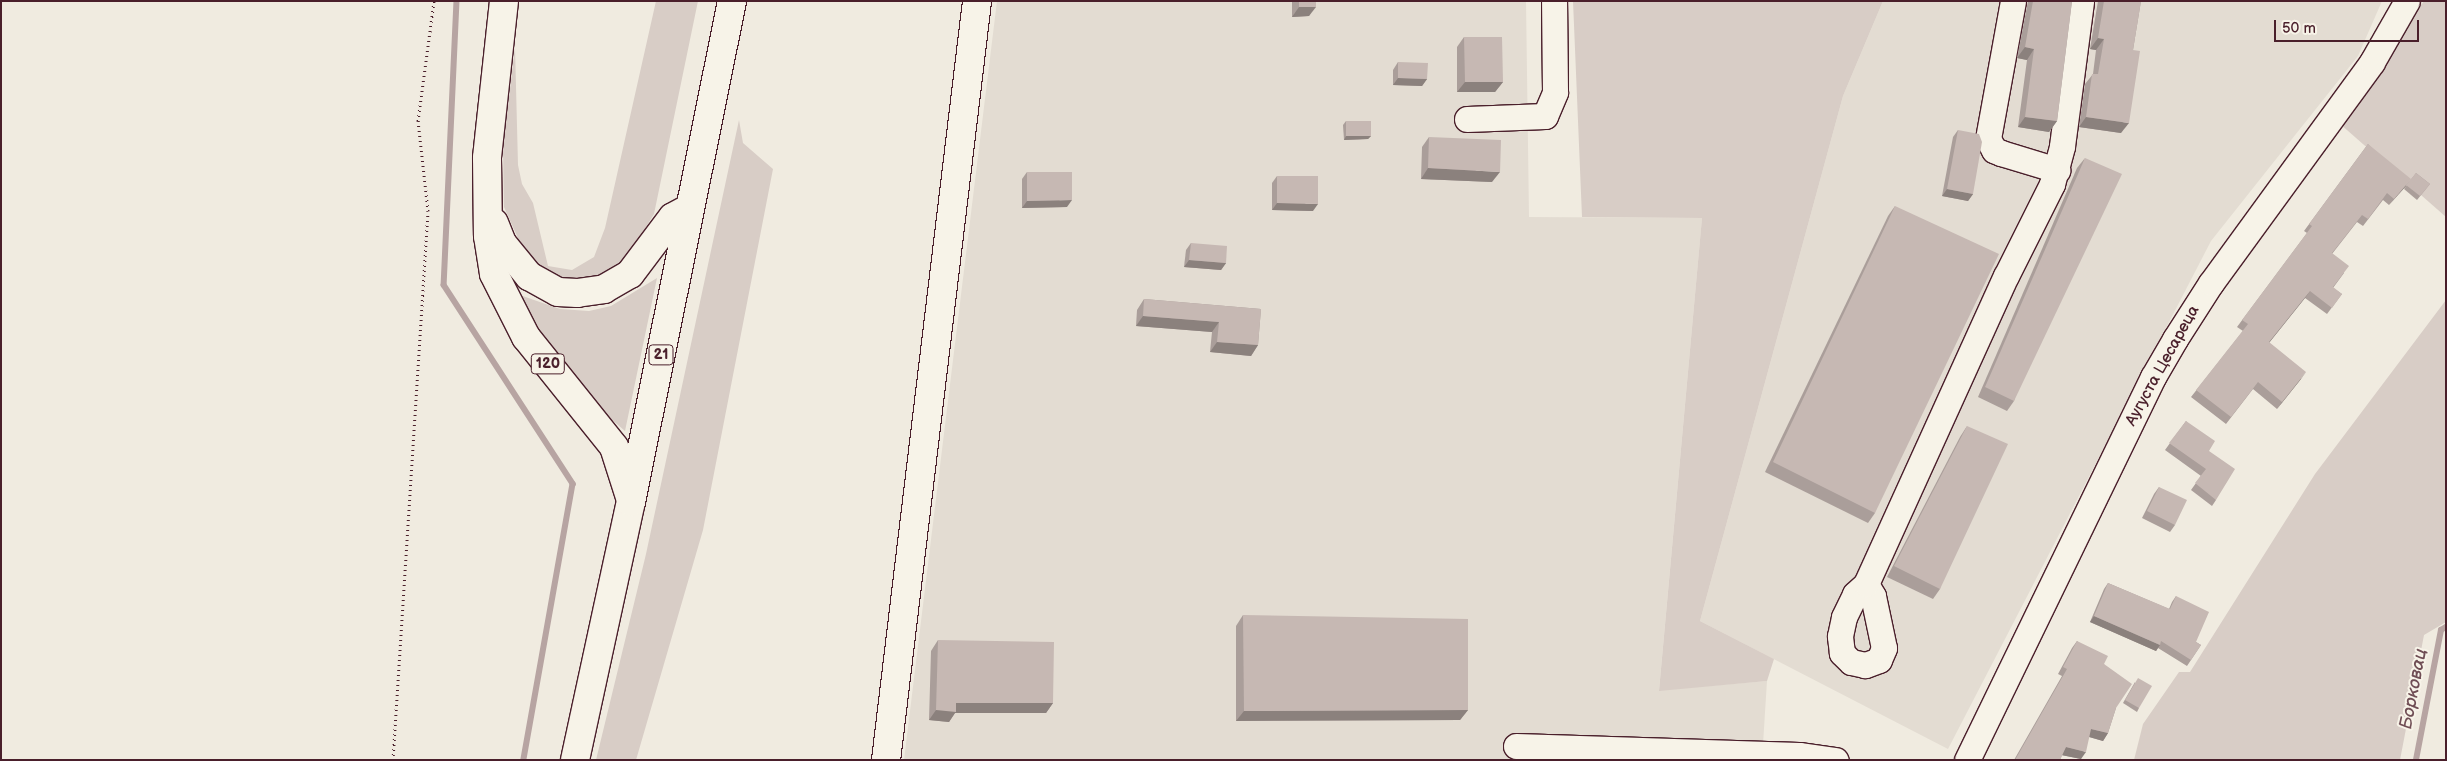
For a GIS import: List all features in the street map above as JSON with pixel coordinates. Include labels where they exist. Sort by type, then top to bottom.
[{"type":"main road","name":"120","points":[[504,1],[488,138],[488,236],[494,274],[526,337],[614,447],[632,502]]},
{"type":"main road","name":"21","points":[[575,760],[632,502],[732,1]]},
{"type":"main road","points":[[886,760],[977,1]]},
{"type":"main road","points":[[489,216],[502,243],[520,267],[549,288],[576,293],[604,289],[630,274],[673,217],[690,208]]},
{"type":"street","points":[[1467,119],[1545,116],[1554,92],[1554,1]]},
{"type":"street","points":[[2013,1],[1988,139],[1994,150],[2000,153],[2057,170]]},
{"type":"street","points":[[1866,584],[2057,170],[2081,1]]},
{"type":"street","name":"Аугуста Цесареца","points":[[1967,760],[2153,378],[2175,339],[2211,283],[2372,62],[2407,1]]},
{"type":"street","points":[[1516,746],[1799,755],[1836,760]]},
{"type":"path","points":[[393,760],[428,211],[418,121],[434,1]]},
{"type":"shaded area","points":[[656,1],[698,1],[654,214],[629,255],[609,270],[590,281],[557,283],[526,256],[504,207],[503,146],[515,47],[518,165],[522,184],[533,203],[548,266],[572,270],[594,257],[605,228]]},
{"type":"shaded area","points":[[997,1],[1526,1],[1529,217],[1702,218],[1659,690],[1767,681],[1762,760],[904,760]]},
{"type":"shaded area","points":[[1573,1],[1883,1],[1843,96],[1700,621],[1774,659],[1767,681],[1659,691],[1702,218],[1582,217]]},
{"type":"shaded area","points":[[1883,1],[2382,1],[2358,56],[2211,241],[1948,749],[1700,621],[1843,96]]},
{"type":"shaded area","points":[[2424,1],[2446,1],[2446,217],[2339,123]]},
{"type":"shaded area","points":[[739,120],[743,143],[773,169],[703,530],[636,760],[596,760],[646,554]]},
{"type":"shaded area","points":[[657,278],[625,431],[596,406],[524,314],[514,293],[560,309],[589,311],[611,306]]},
{"type":"shaded area","points":[[2446,300],[2446,622],[2424,635],[2400,760],[2134,760],[2143,724],[2179,672],[2190,672],[2315,474]]},
{"type":"building","points":[[1299,1],[1316,1],[1316,7],[1299,7]]},
{"type":"building","points":[[2033,1],[2072,1],[2057,121],[2025,117],[2034,49],[2025,47]]},
{"type":"building","points":[[2104,1],[2141,1],[2133,50],[2140,51],[2129,123],[2086,117],[2092,74],[2098,74],[2104,39],[2098,38]]},
{"type":"building","points":[[1464,37],[1502,37],[1503,82],[1465,82]]},
{"type":"building","points":[[1398,62],[1428,63],[1427,79],[1398,78]]},
{"type":"building","points":[[1346,121],[1371,121],[1371,136],[1346,136]]},
{"type":"building","points":[[1958,130],[1979,134],[1982,142],[1973,194],[1947,189]]},
{"type":"building","points":[[1429,137],[1501,140],[1500,172],[1428,168]]},
{"type":"building","points":[[2368,144],[2411,179],[2394,199],[2387,193],[2368,219],[2362,215],[2332,253],[2349,266],[2333,287],[2342,294],[2332,308],[2310,291],[2269,342],[2306,372],[2282,402],[2258,382],[2231,417],[2196,390],[2248,324],[2242,320],[2312,226],[2309,224]]},
{"type":"building","points":[[2085,158],[2122,174],[2014,401],[1985,387]]},
{"type":"building","points":[[1027,172],[1072,172],[1072,200],[1027,201]]},
{"type":"building","points":[[2416,173],[2430,184],[2420,196],[2406,185]]},
{"type":"building","points":[[1277,176],[1318,176],[1318,204],[1277,203]]},
{"type":"building","points":[[1895,206],[1999,254],[1875,513],[1773,462]]},
{"type":"building","points":[[1191,243],[1227,246],[1226,263],[1189,260]]},
{"type":"building","points":[[1144,299],[1261,309],[1258,345],[1217,342],[1219,322],[1143,316]]},
{"type":"building","points":[[2186,421],[2215,441],[2209,451],[2235,469],[2216,500],[2195,483],[2206,469],[2169,443]]},
{"type":"building","points":[[1967,426],[2008,444],[1940,589],[1894,566]]},
{"type":"building","points":[[2159,487],[2187,500],[2175,525],[2147,511]]},
{"type":"building","points":[[2108,583],[2170,609],[2176,596],[2209,612],[2196,642],[2201,645],[2191,660],[2161,641],[2160,645],[2094,616]]},
{"type":"building","points":[[1243,615],[1468,619],[1468,710],[1244,711]]},
{"type":"building","points":[[938,640],[1054,642],[1053,703],[956,703],[956,712],[936,710]]},
{"type":"building","points":[[2077,641],[2108,656],[2104,664],[2132,684],[2116,708],[2108,733],[2091,729],[2086,752],[2066,747],[2060,760],[2015,760],[2067,669],[2063,667]]},
{"type":"building","points":[[2138,678],[2152,686],[2139,708],[2125,700]]},
{"type":"waterway","points":[[457,1],[444,285],[573,484],[524,760]]},
{"type":"waterway","name":"Борковац","points":[[2416,760],[2441,630],[2446,627]]}]
